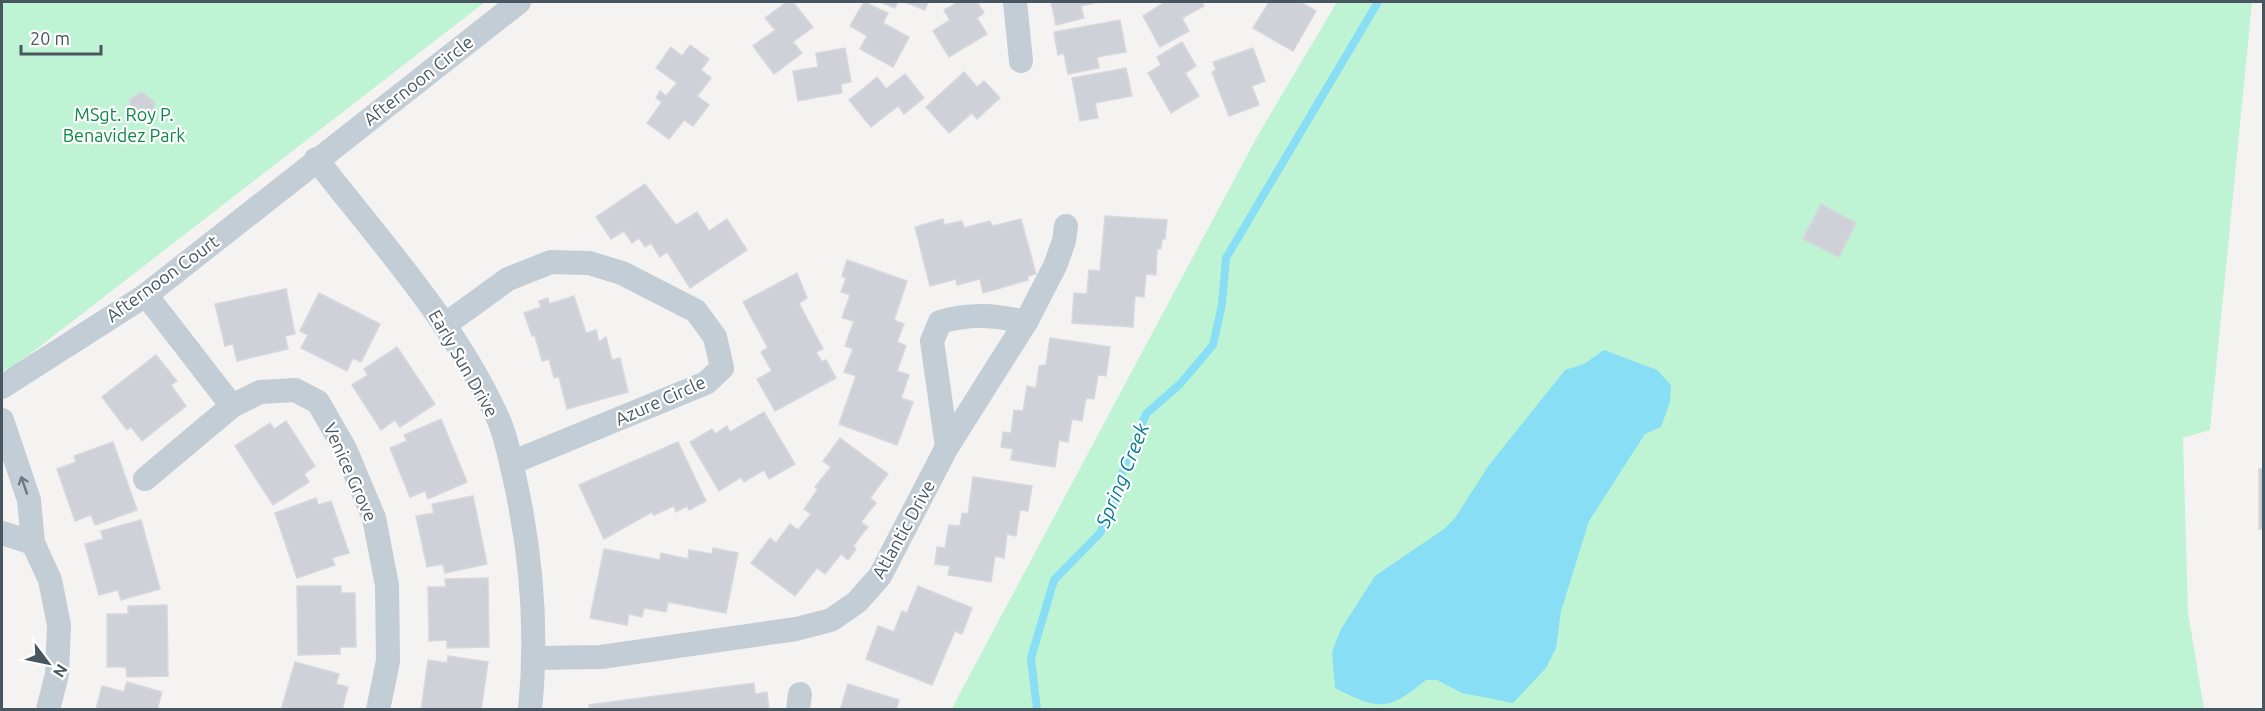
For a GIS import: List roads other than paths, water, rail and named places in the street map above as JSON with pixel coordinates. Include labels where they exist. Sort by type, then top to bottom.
[{"type":"street","name":"Afternoon Circle","points":[[316,159],[519,2]]},
{"type":"street","points":[[1015,2],[1021,61]]},
{"type":"street","name":"Afternoon Court","points":[[2,387],[146,294],[316,159]]},
{"type":"street","name":"Early Sun Drive","points":[[316,159],[446,324],[497,416],[511,463],[528,549],[534,594],[535,658],[530,710]]},
{"type":"street","name":"Atlantic Drive","points":[[535,658],[602,657],[796,630],[831,620],[857,602],[880,576],[947,447],[1026,322],[1055,266],[1064,241],[1066,226]]},
{"type":"street","name":"Azure Circle","points":[[446,324],[508,279],[551,262],[590,264],[622,273],[696,311],[715,337],[722,368],[706,383],[511,463]]},
{"type":"street","points":[[146,294],[232,406]]},
{"type":"street","points":[[947,447],[932,341],[940,322],[960,316],[992,314],[1026,322]]},
{"type":"street","name":"Venice Grove","points":[[145,479],[232,406],[260,392],[295,390],[318,402],[345,448],[374,518],[387,585],[388,661],[378,710]]},
{"type":"street","points":[[2,420],[29,500],[33,543],[50,580],[59,625],[57,674],[48,710]]},
{"type":"street","points":[[2,533],[33,543]]},
{"type":"water","points":[[1604,350],[1657,370],[1671,385],[1670,402],[1661,427],[1645,434],[1589,521],[1561,611],[1556,648],[1546,668],[1513,703],[1462,693],[1437,680],[1426,680],[1402,698],[1383,704],[1363,701],[1335,688],[1332,652],[1341,629],[1375,576],[1444,529],[1455,518],[1489,465],[1565,370],[1584,364]]},
{"type":"waterway","name":"Spring Creek","points":[[1037,710],[1031,658],[1054,580],[1100,533],[1114,504],[1124,467],[1146,414],[1180,384],[1213,345],[1222,304],[1226,258],[1378,2]]},
{"type":"park label","name":"MSgt. Roy P. Benavidez Park","points":[[124,124]]}]
